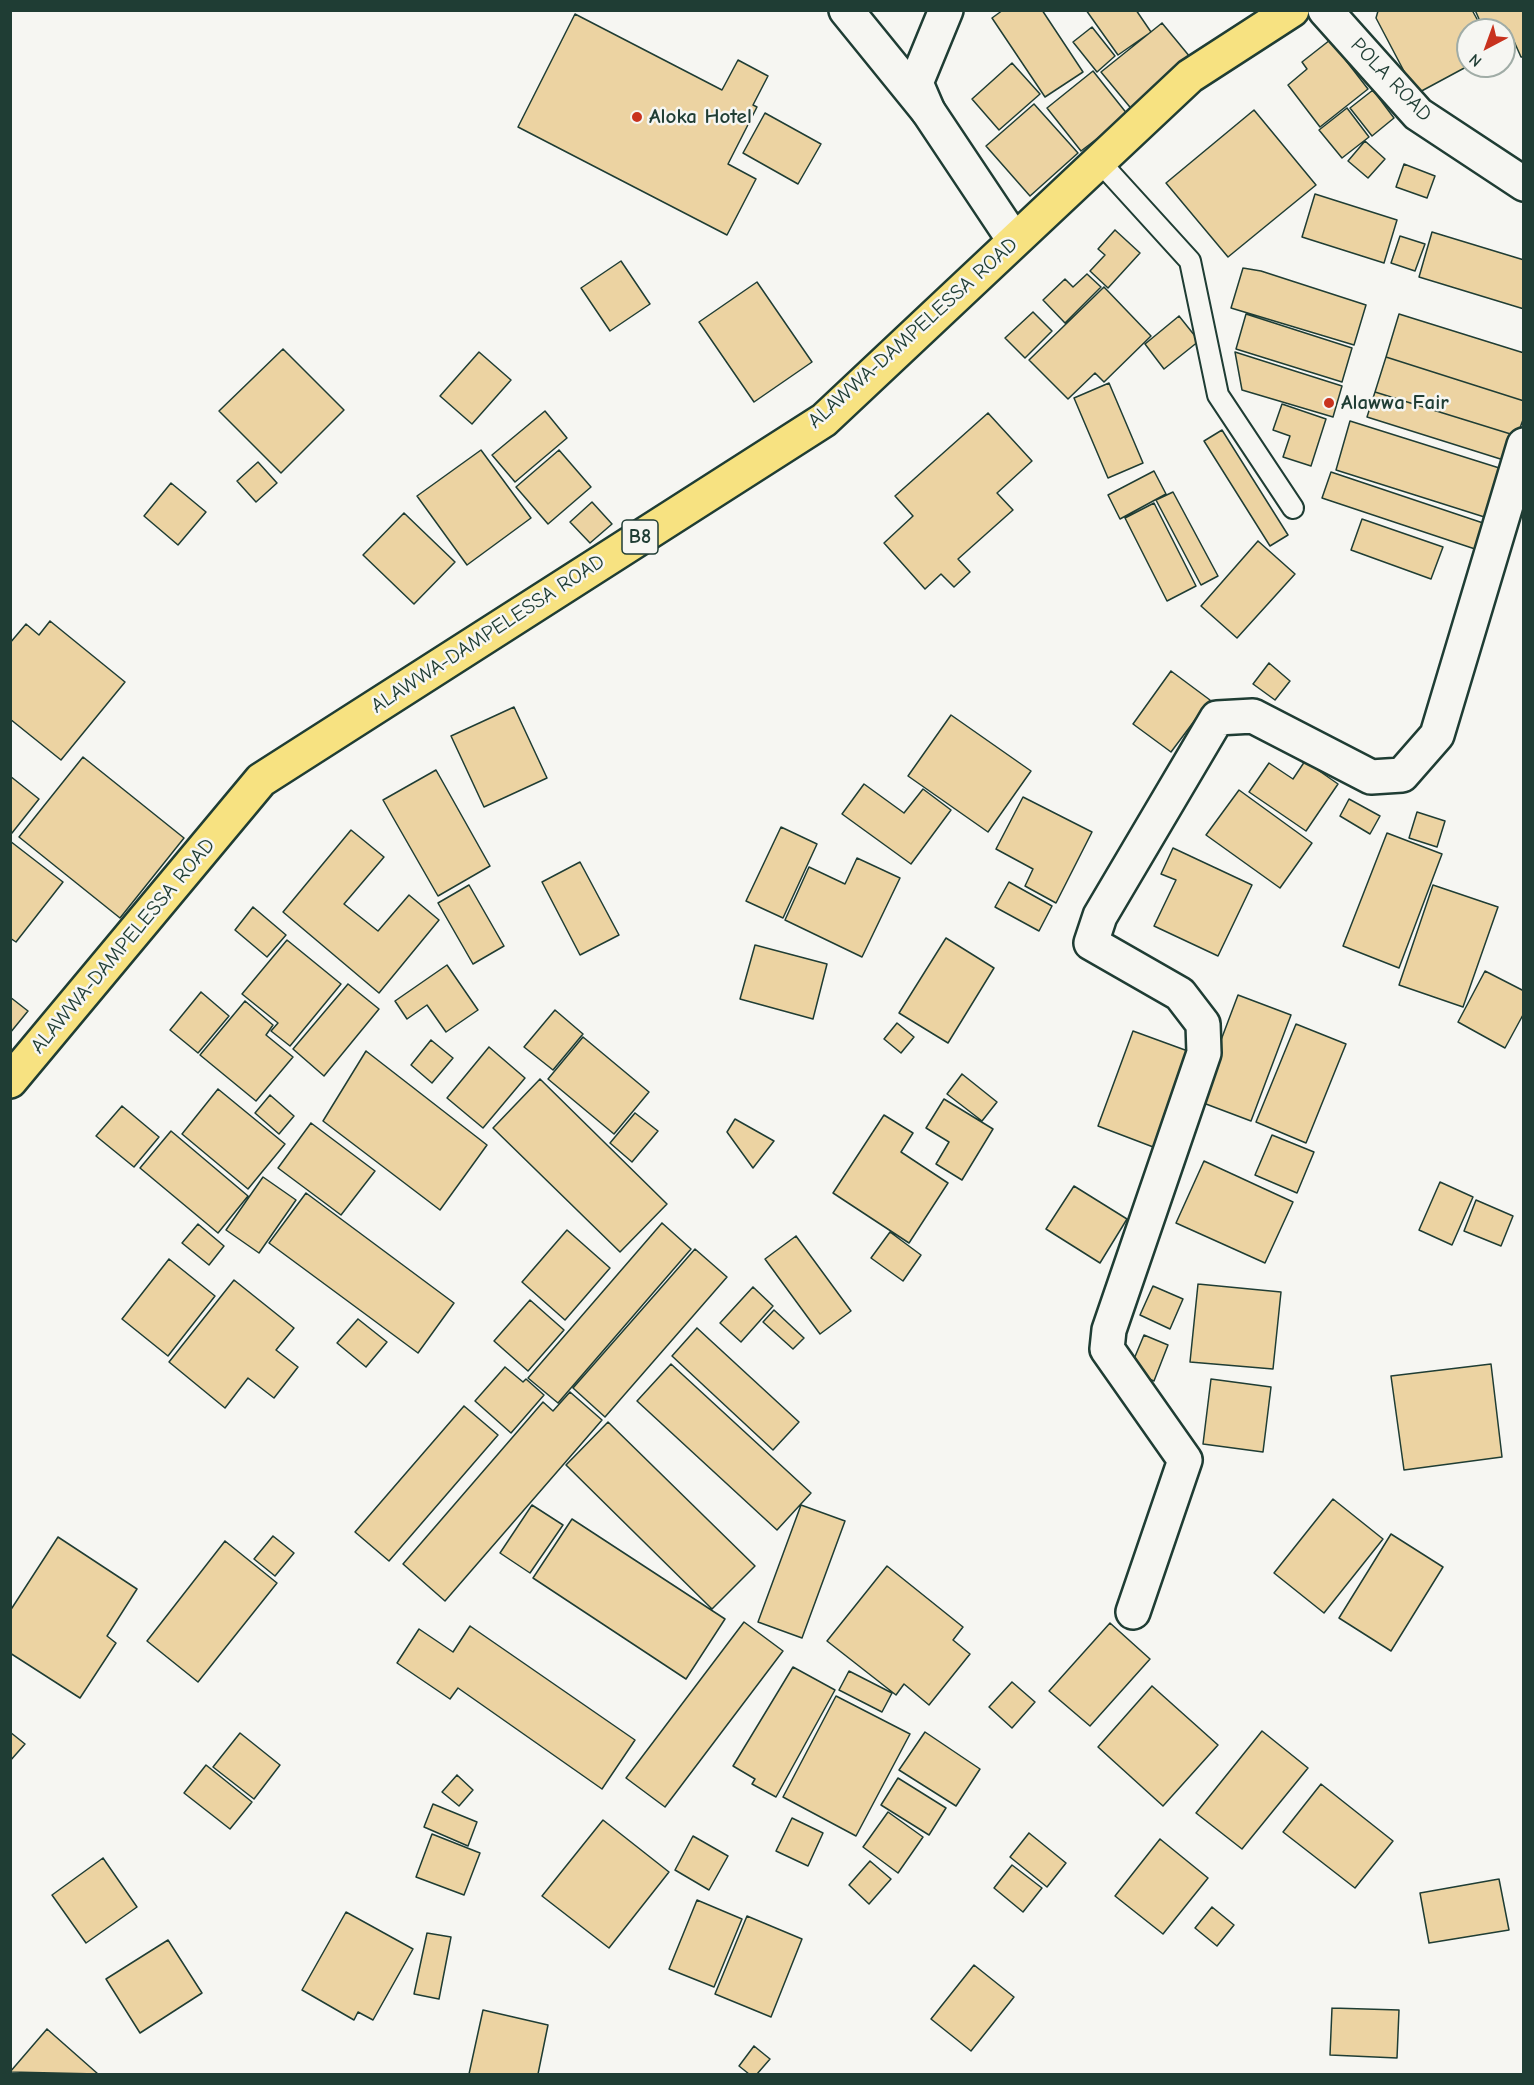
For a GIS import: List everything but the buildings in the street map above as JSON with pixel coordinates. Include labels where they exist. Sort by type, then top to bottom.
[{"type":"main road","name":"ALAWWA-DAMPELESSA ROAD","points":[[10,1081],[261,780],[824,420],[1190,76],[1292,10]]},
{"type":"street","points":[[846,10],[928,111],[1014,240]]},
{"type":"street","points":[[928,111],[916,83],[946,10]]},
{"type":"street","name":"POLA ROAD","points":[[1325,10],[1418,114],[1524,184]]},
{"type":"street","points":[[1133,1612],[1185,1460],[1107,1349],[1109,1330],[1204,1053],[1203,1024],[1180,993],[1091,943],[1100,916],[1217,718],[1253,716],[1371,777],[1402,775],[1437,735],[1524,445]]},
{"type":"lane","points":[[1098,161],[1190,261],[1218,394],[1293,508]]},
{"type":"place","name":"Aloka Hotel","points":[[637,117]]},
{"type":"place","name":"Alawwa Fair","points":[[1329,403]]}]
